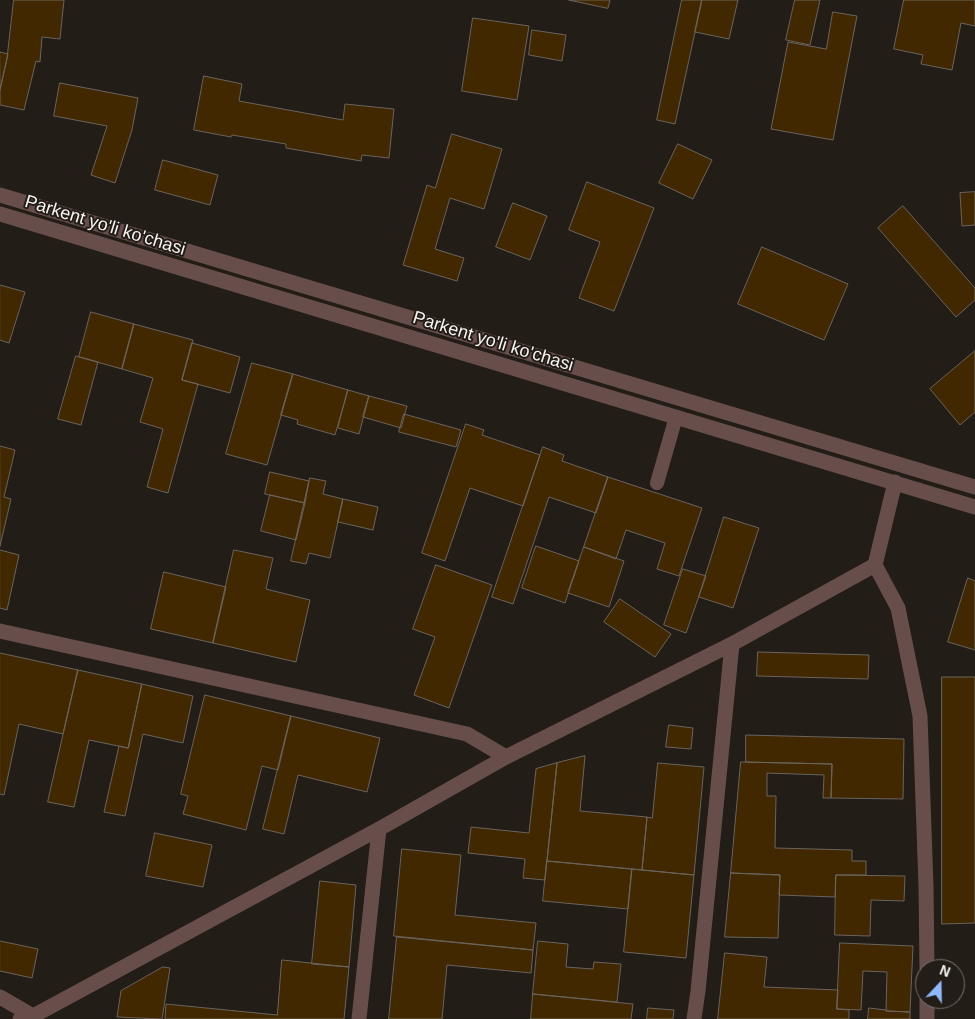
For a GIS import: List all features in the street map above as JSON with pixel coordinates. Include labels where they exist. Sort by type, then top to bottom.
[{"type":"street","name":"Parkent yo'li ko'chasi","points":[[0,195],[975,487]]},
{"type":"street","name":"Parkent yo'li ko'chasi","points":[[0,214],[975,506]]},
{"type":"street","points":[[895,482],[875,565],[898,608],[920,716],[927,959]]},
{"type":"street","points":[[0,997],[26,1017],[379,829],[506,757],[732,644],[875,565]]},
{"type":"street","points":[[0,631],[467,734],[506,757]]},
{"type":"street","points":[[694,1019],[732,644]]},
{"type":"street","points":[[359,1019],[379,829]]},
{"type":"lane","points":[[657,483],[676,417]]},
{"type":"building","points":[[14,0],[64,0],[60,39],[42,37],[40,62],[36,61],[24,110],[0,105],[0,90],[7,58]]},
{"type":"building","points":[[569,0],[610,0],[608,8]]},
{"type":"building","points":[[682,0],[702,0],[675,124],[657,120]]},
{"type":"building","points":[[702,0],[738,0],[729,39],[695,32]]},
{"type":"building","points":[[795,0],[820,0],[810,45],[786,40]]},
{"type":"building","points":[[904,0],[975,0],[975,26],[961,23],[952,70],[921,64],[923,55],[894,49]]},
{"type":"building","points":[[833,12],[857,16],[833,140],[771,129],[788,42],[826,49]]},
{"type":"building","points":[[473,18],[529,26],[517,100],[462,91]]},
{"type":"building","points":[[532,30],[566,35],[562,61],[529,55]]},
{"type":"building","points":[[0,52],[8,54],[0,90]]},
{"type":"building","points":[[204,76],[242,84],[239,101],[343,120],[345,104],[394,109],[389,158],[362,155],[361,161],[286,148],[286,144],[194,130]]},
{"type":"building","points":[[60,83],[138,98],[132,130],[115,183],[91,175],[107,126],[54,116]]},
{"type":"building","points":[[452,134],[502,149],[484,209],[450,198],[435,249],[464,258],[457,281],[403,265],[427,185],[435,188]]},
{"type":"building","points":[[678,144],[712,160],[693,199],[659,183]]},
{"type":"building","points":[[163,160],[218,175],[210,205],[155,190]]},
{"type":"building","points":[[587,182],[654,208],[614,311],[579,298],[600,242],[569,230]]},
{"type":"building","points":[[975,192],[975,225],[962,226],[960,193]]},
{"type":"building","points":[[513,203],[547,216],[530,260],[496,247]]},
{"type":"building","points":[[903,206],[975,288],[975,300],[956,317],[878,228]]},
{"type":"building","points":[[762,247],[848,284],[824,340],[738,304]]},
{"type":"building","points":[[0,285],[25,292],[9,343],[0,340]]},
{"type":"building","points":[[91,312],[134,324],[122,369],[79,357]]},
{"type":"building","points":[[134,324],[193,340],[182,380],[198,384],[168,493],[147,487],[163,429],[140,422],[153,378],[122,369]]},
{"type":"building","points":[[192,343],[240,357],[230,393],[182,380]]},
{"type":"building","points":[[975,351],[975,412],[960,425],[930,389]]},
{"type":"building","points":[[76,356],[98,362],[81,425],[58,419]]},
{"type":"building","points":[[252,363],[293,374],[267,465],[226,454]]},
{"type":"building","points":[[293,374],[348,390],[335,435],[297,424],[298,420],[281,415]]},
{"type":"building","points":[[348,390],[369,396],[359,434],[338,428]]},
{"type":"building","points":[[369,396],[407,406],[401,428],[363,417]]},
{"type":"building","points":[[404,414],[461,430],[456,447],[399,432]]},
{"type":"building","points":[[466,424],[484,430],[482,435],[540,455],[523,506],[470,488],[445,561],[422,553]]},
{"type":"building","points":[[0,446],[15,450],[4,497],[11,499],[0,546]]},
{"type":"building","points":[[543,447],[564,455],[562,461],[608,477],[596,513],[549,497],[513,604],[492,597]]},
{"type":"building","points":[[270,472],[309,481],[305,503],[265,494]]},
{"type":"building","points":[[608,477],[702,508],[679,576],[657,569],[665,543],[626,530],[616,559],[584,547]]},
{"type":"building","points":[[310,478],[326,481],[323,494],[343,499],[330,558],[309,553],[306,564],[291,561]]},
{"type":"building","points":[[270,495],[305,503],[296,540],[261,531]]},
{"type":"building","points":[[343,499],[378,507],[373,530],[338,522]]},
{"type":"building","points":[[724,517],[759,528],[733,608],[699,597]]},
{"type":"building","points":[[536,546],[579,561],[565,603],[522,588]]},
{"type":"building","points":[[584,547],[624,561],[609,607],[568,593]]},
{"type":"building","points":[[0,550],[19,555],[7,610],[0,608]]},
{"type":"building","points":[[234,550],[273,558],[266,589],[310,600],[296,662],[213,643]]},
{"type":"building","points":[[436,565],[492,585],[449,708],[414,695],[435,637],[413,629]]},
{"type":"building","points":[[683,569],[706,576],[686,633],[664,625]]},
{"type":"building","points":[[164,572],[226,587],[213,643],[151,629]]},
{"type":"building","points":[[968,578],[975,581],[975,650],[948,642]]},
{"type":"building","points":[[620,599],[671,634],[655,657],[604,622]]},
{"type":"building","points":[[758,652],[869,655],[868,679],[757,676]]},
{"type":"building","points":[[0,653],[78,670],[63,734],[19,724],[4,795],[0,794]]},
{"type":"building","points":[[78,670],[142,684],[128,748],[89,740],[74,807],[48,802]]},
{"type":"building","points":[[942,677],[975,677],[975,923],[942,924]]},
{"type":"building","points":[[142,684],[193,696],[183,743],[143,734],[125,816],[104,812],[119,746],[128,748]]},
{"type":"building","points":[[205,695],[291,716],[278,770],[262,766],[246,830],[183,814],[188,796],[181,794]]},
{"type":"building","points":[[291,716],[380,738],[367,792],[298,775],[284,834],[263,829]]},
{"type":"building","points":[[669,725],[693,728],[691,749],[666,747]]},
{"type":"building","points":[[746,735],[904,739],[903,799],[831,798],[832,764],[746,762]]},
{"type":"building","points":[[585,756],[580,811],[647,817],[642,870],[547,861],[557,763]]},
{"type":"building","points":[[741,762],[832,764],[831,798],[823,798],[824,775],[767,773],[767,796],[776,796],[775,848],[852,850],[852,861],[866,861],[866,875],[836,875],[835,897],[779,895],[780,875],[731,873]]},
{"type":"building","points":[[557,763],[545,880],[523,878],[525,859],[468,853],[471,827],[529,833],[536,769]]},
{"type":"building","points":[[658,763],[704,767],[694,875],[642,870],[647,817],[652,818]]},
{"type":"building","points":[[155,833],[212,845],[203,887],[146,876]]},
{"type":"building","points":[[402,849],[461,855],[455,915],[536,923],[533,950],[394,936]]},
{"type":"building","points":[[547,861],[632,869],[628,909],[543,901]]},
{"type":"building","points":[[632,869],[694,875],[686,958],[624,952]]},
{"type":"building","points":[[731,873],[780,875],[778,938],[725,937]]},
{"type":"building","points":[[836,875],[905,876],[904,901],[871,900],[870,936],[835,935]]},
{"type":"building","points":[[320,881],[356,885],[349,967],[312,964]]},
{"type":"building","points":[[397,937],[533,950],[531,973],[447,965],[442,1019],[389,1019]]},
{"type":"building","points":[[0,941],[38,949],[32,978],[0,971]]},
{"type":"building","points":[[538,941],[568,944],[566,967],[593,969],[594,962],[621,964],[617,1002],[533,994]]},
{"type":"building","points":[[840,943],[913,946],[910,1012],[886,1011],[887,972],[863,971],[861,1010],[837,1009]]},
{"type":"building","points":[[725,953],[767,957],[764,987],[838,990],[837,1009],[849,1010],[849,1019],[718,1019]]},
{"type":"building","points":[[282,960],[349,967],[344,1019],[165,1019],[166,1004],[277,1015]]},
{"type":"building","points":[[163,967],[170,968],[162,1019],[117,1017],[121,991]]},
{"type":"building","points":[[533,994],[633,1004],[631,1019],[531,1019]]},
{"type":"building","points":[[648,1008],[674,1010],[673,1019],[647,1019]]},
{"type":"building","points":[[869,1008],[910,1012],[910,1019],[868,1019]]}]
